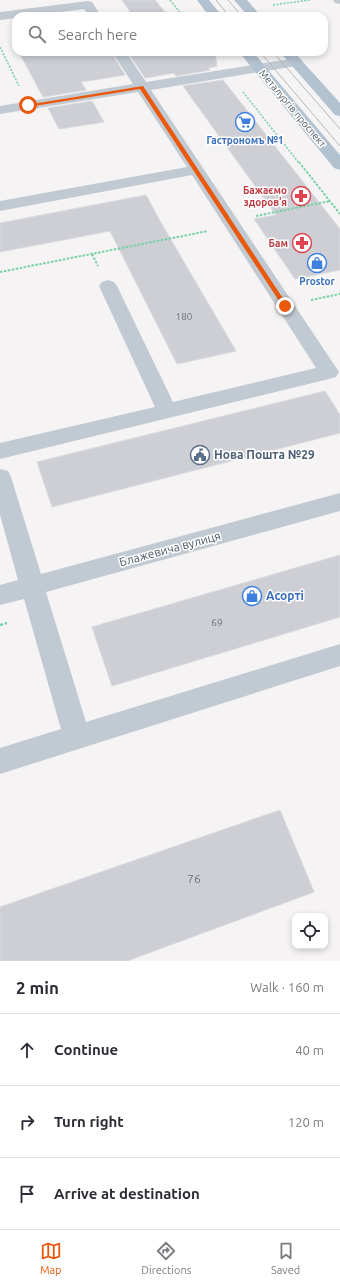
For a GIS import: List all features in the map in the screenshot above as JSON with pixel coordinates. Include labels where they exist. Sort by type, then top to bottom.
[{"type":"main road","points":[[203,0],[213,12]]},
{"type":"main road","points":[[240,0],[251,12]]},
{"type":"main road","name":"Металургів проспект","points":[[250,56],[340,165]]},
{"type":"main road","points":[[291,57],[340,112]]},
{"type":"street","points":[[32,12],[88,5],[92,12]]},
{"type":"street","points":[[0,16],[12,14]]},
{"type":"street","points":[[0,451],[329,372],[122,56]]},
{"type":"street","points":[[0,110],[260,68],[291,57]]},
{"type":"street","points":[[0,206],[196,170]]},
{"type":"street","points":[[108,286],[168,411]]},
{"type":"street","points":[[0,477],[77,737]]},
{"type":"street","name":"Блажевича вулиця","points":[[0,595],[340,502]]},
{"type":"street","points":[[0,761],[340,655]]},
{"type":"path","points":[[170,0],[180,12]]},
{"type":"path","points":[[273,5],[310,0]]},
{"type":"path","points":[[0,47],[28,105]]},
{"type":"path","points":[[228,73],[340,214]]},
{"type":"path","points":[[0,272],[231,224],[330,201]]},
{"type":"building","points":[[122,0],[155,0],[165,12],[130,12]]},
{"type":"building","points":[[21,56],[113,56],[125,75],[81,82],[86,90],[43,97]]},
{"type":"building","points":[[131,56],[216,56],[217,66],[208,68],[210,70],[176,76],[174,73],[145,78]]},
{"type":"building","points":[[223,80],[340,229],[340,270],[295,279],[254,219],[276,215],[183,86]]},
{"type":"building","points":[[92,101],[104,122],[59,129],[48,108]]},
{"type":"building","points":[[146,195],[236,351],[177,364],[110,231],[0,252],[0,223]]},
{"type":"building","points":[[325,391],[340,415],[340,433],[52,507],[37,462]]},
{"type":"building","points":[[340,555],[340,617],[112,686],[92,627]]},
{"type":"building","points":[[280,810],[314,892],[127,961],[0,961],[0,907]]},
{"type":"tram line","points":[[216,0],[226,12]]},
{"type":"tram line","points":[[228,0],[238,12]]},
{"type":"tram line","points":[[263,56],[340,146]]},
{"type":"tram line","points":[[276,56],[340,129]]},
{"type":"place","name":"Гастрономъ №1","points":[[245,122]]},
{"type":"place","name":"Бажаємо здоров'я","points":[[301,196]]},
{"type":"place","name":"Бам","points":[[302,243]]},
{"type":"place","name":"Prostor","points":[[317,263]]},
{"type":"place","name":"Нова Пошта №29","points":[[200,455]]},
{"type":"place","name":"Асорті","points":[[252,596]]},
{"type":"route","points":[[28,105],[142,87],[285,306]]}]
